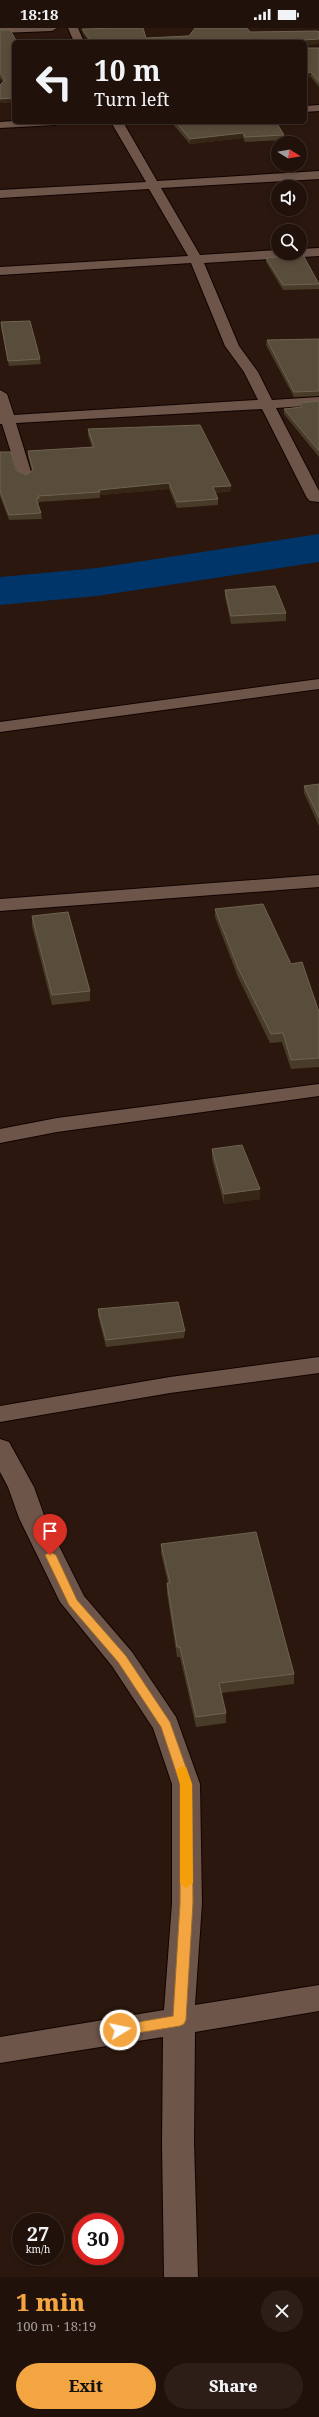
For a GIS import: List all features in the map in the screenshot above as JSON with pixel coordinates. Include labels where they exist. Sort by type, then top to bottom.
[{"type":"street","points":[[0,30],[52,28]]},
{"type":"street","points":[[72,28],[78,40]]},
{"type":"street","points":[[307,109],[319,108]]},
{"type":"street","points":[[0,125],[18,124]]},
{"type":"street","points":[[118,124],[196,259],[232,346],[251,372],[315,498]]},
{"type":"street","points":[[0,194],[319,175]]},
{"type":"street","points":[[307,253],[319,252]]},
{"type":"street","points":[[0,271],[271,255]]},
{"type":"street","points":[[0,394],[5,420],[25,475]]},
{"type":"street","points":[[5,420],[319,401]]},
{"type":"street","points":[[0,727],[319,684]]},
{"type":"street","points":[[0,904],[319,881]]},
{"type":"street","points":[[0,1136],[57,1126],[319,1090]]},
{"type":"street","points":[[0,1414],[170,1385],[319,1365]]},
{"type":"street","points":[[0,1448],[21,1487],[32,1518],[73,1602],[122,1659],[166,1725],[186,1784],[186,1903],[180,2020],[178,2143],[181,2277]]},
{"type":"street","points":[[0,2050],[319,1998]]},
{"type":"building","points":[[143,28],[146,38],[189,36],[195,28],[247,28],[250,32],[318,31],[319,39],[90,40],[82,29]]},
{"type":"building","points":[[0,30],[10,30],[16,40],[12,40],[12,98],[0,99],[0,85],[5,80],[0,73]]},
{"type":"building","points":[[307,48],[319,48],[319,82],[311,72],[307,73]]},
{"type":"building","points":[[178,124],[277,124],[284,135],[245,137],[243,133],[190,139]]},
{"type":"building","points":[[266,258],[271,258],[271,260],[306,260],[319,284],[283,285]]},
{"type":"building","points":[[30,321],[40,359],[8,361],[1,322]]},
{"type":"building","points":[[319,339],[319,391],[294,392],[267,340]]},
{"type":"building","points":[[319,401],[319,451],[284,409],[302,407],[300,403]]},
{"type":"building","points":[[200,425],[231,486],[213,487],[218,499],[177,502],[169,483],[99,490],[100,492],[38,496],[39,498],[36,499],[41,513],[9,515],[0,491],[0,452],[11,452],[16,470],[26,475],[33,470],[28,451],[94,447],[88,429]]},
{"type":"building","points":[[275,586],[286,613],[231,616],[225,590]]},
{"type":"building","points":[[319,784],[319,818],[304,786]]},
{"type":"building","points":[[263,904],[291,964],[302,962],[319,1012],[319,1058],[291,1060],[283,1033],[271,1034],[238,968],[215,909]]},
{"type":"building","points":[[68,912],[90,991],[52,995],[32,916]]},
{"type":"building","points":[[242,1145],[260,1189],[224,1194],[212,1149]]},
{"type":"building","points":[[178,1302],[185,1331],[106,1340],[98,1309]]},
{"type":"building","points":[[256,1532],[294,1674],[219,1683],[226,1713],[196,1717],[180,1647],[177,1647],[167,1583],[170,1583],[161,1544]]},
{"type":"waterway","points":[[0,591],[97,582],[319,548]]},
{"type":"slow traffic","points":[[182,1770],[186,1784],[186,1883]]},
{"type":"route","points":[[50,1555],[73,1602],[122,1659],[166,1725],[186,1784],[186,1903],[180,2020],[120,2030]]}]
